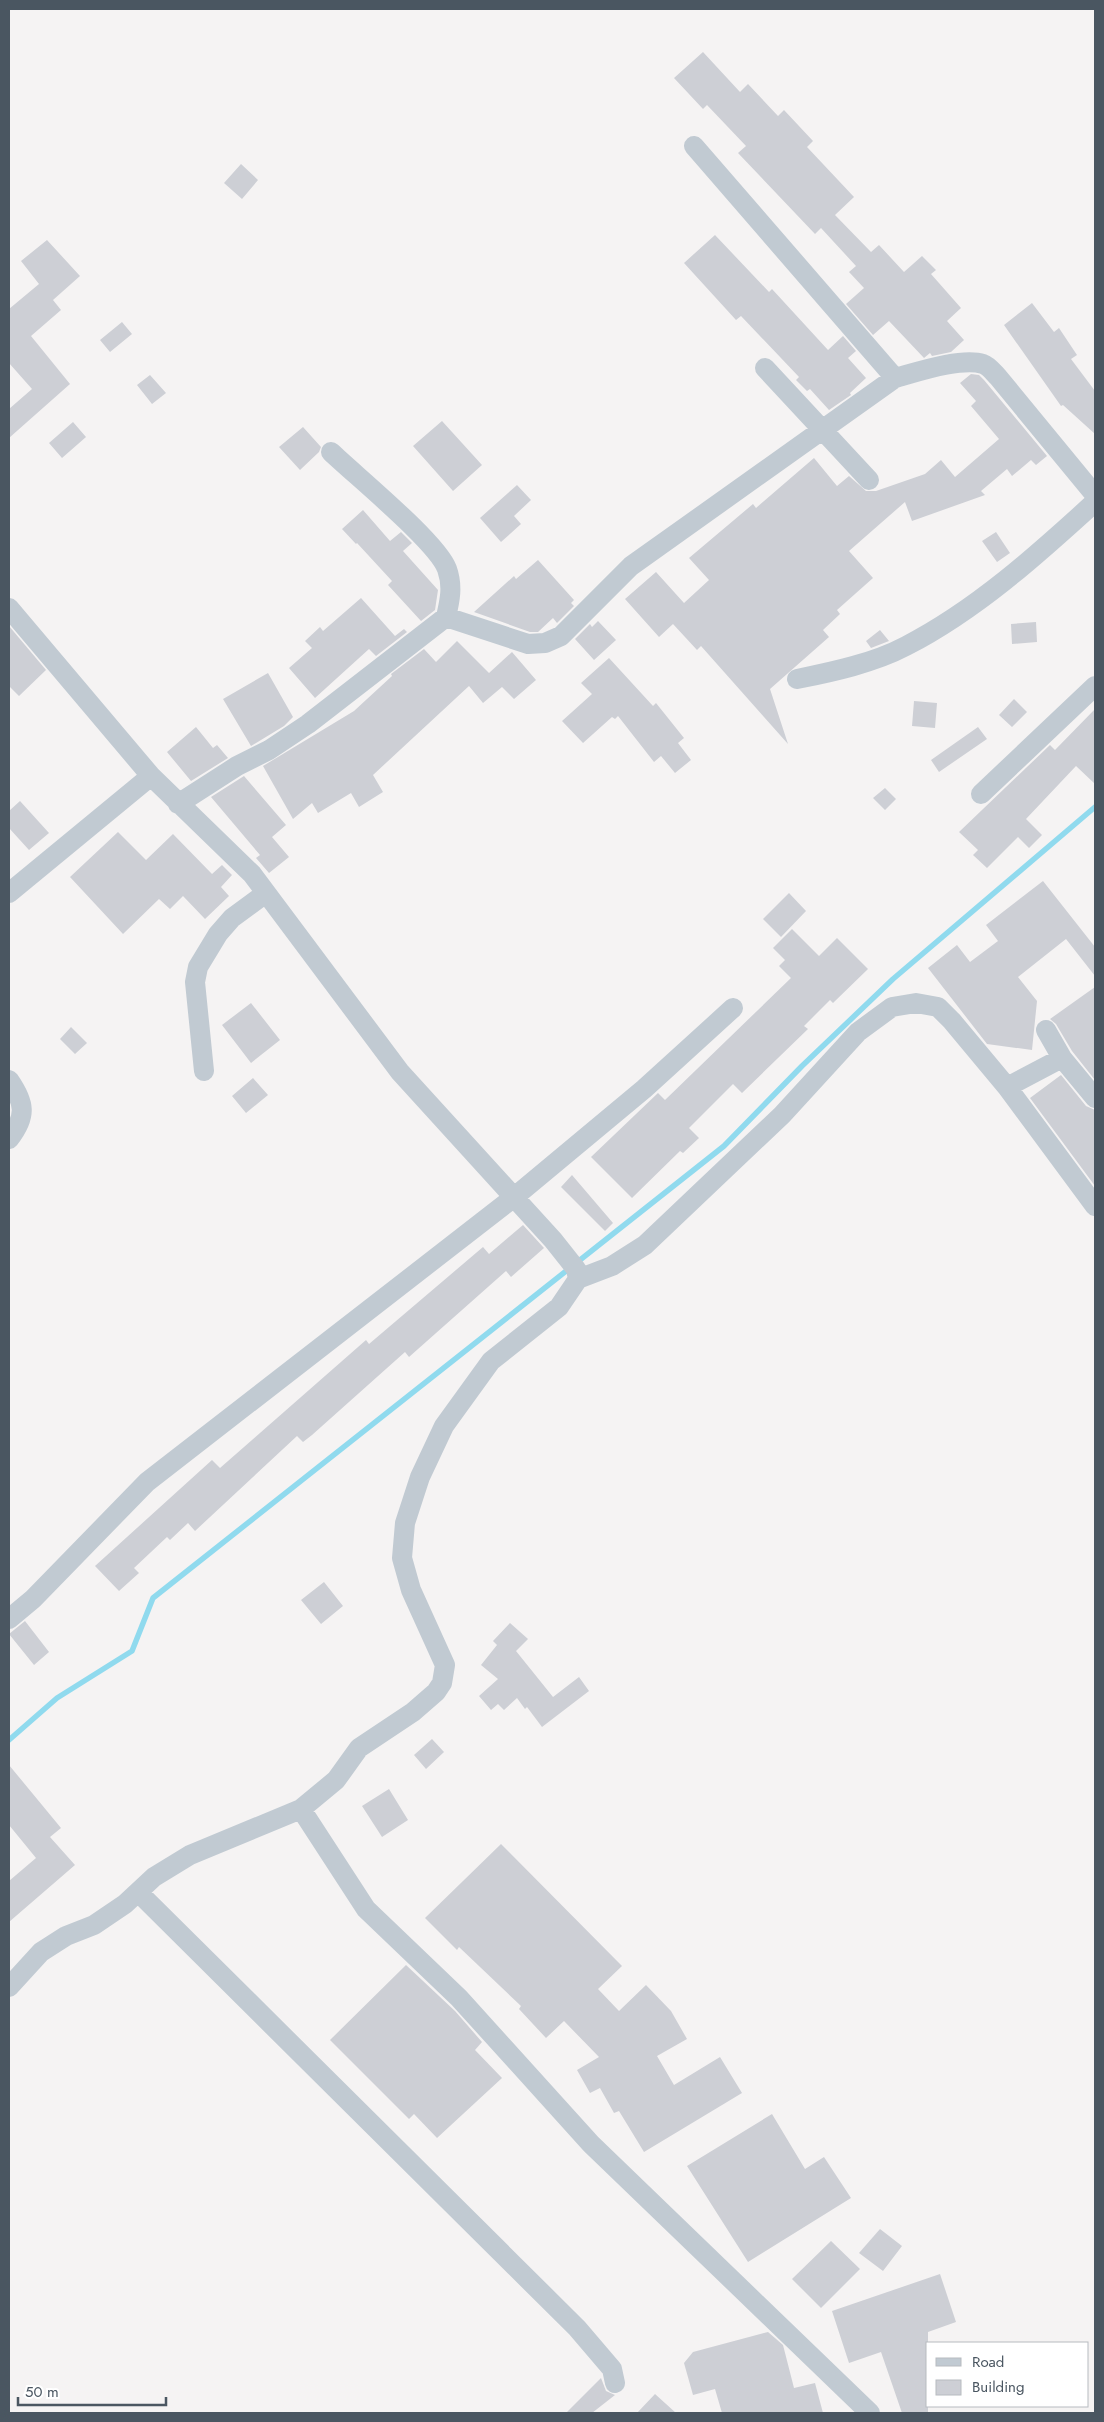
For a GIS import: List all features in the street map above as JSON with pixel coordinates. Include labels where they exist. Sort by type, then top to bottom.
[{"type":"street","points":[[694,146],[895,378]]},
{"type":"street","points":[[446,617],[528,644],[545,643],[561,636],[631,566],[823,432],[895,378],[932,368],[972,362],[985,364],[998,377],[1095,495]]},
{"type":"street","points":[[765,368],[869,480]]},
{"type":"street","points":[[178,804],[236,766],[269,750],[308,724],[446,617],[451,587],[442,559],[402,517],[332,452]]},
{"type":"street","points":[[797,679],[836,672],[904,647],[994,588],[1095,502]]},
{"type":"street","points":[[9,608],[151,776],[252,874],[400,1072],[553,1240],[577,1274]]},
{"type":"street","points":[[981,794],[1095,686]]},
{"type":"street","points":[[9,893],[151,776]]},
{"type":"street","points":[[204,1071],[195,982],[198,967],[218,934],[232,918],[266,893]]},
{"type":"street","points":[[9,1986],[41,1952],[66,1936],[94,1925],[125,1904],[154,1877],[190,1855],[301,1809],[336,1780],[359,1748],[413,1712],[436,1692],[442,1682],[445,1665],[411,1590],[402,1558],[405,1523],[420,1477],[444,1426],[491,1360],[559,1307],[577,1274],[612,1266],[645,1245],[782,1115],[858,1032],[892,1007],[916,1002],[938,1007],[1007,1087],[1095,1206]]},
{"type":"street","points":[[9,1618],[33,1599],[147,1482],[513,1198],[644,1089],[733,1008]]},
{"type":"street","points":[[1046,1030],[1062,1058],[1095,1098]]},
{"type":"street","points":[[1007,1087],[1062,1058]]},
{"type":"street","points":[[9,1080],[20,1095],[23,1113],[20,1126],[9,1139]]},
{"type":"street","points":[[301,1809],[366,1909],[460,1998],[591,2144],[870,2413]]},
{"type":"street","points":[[138,1892],[577,2328],[612,2369],[615,2383]]},
{"type":"building","points":[[703,52],[740,92],[748,84],[778,116],[784,110],[813,141],[807,147],[854,197],[835,215],[871,252],[879,245],[904,272],[922,256],[936,270],[931,274],[961,308],[947,321],[964,340],[951,352],[932,356],[930,353],[924,358],[889,321],[873,335],[846,304],[864,288],[849,272],[856,266],[821,228],[815,234],[738,153],[746,146],[707,105],[703,109],[674,78]]},
{"type":"building","points":[[241,164],[258,180],[242,199],[224,183]]},
{"type":"building","points":[[715,235],[769,292],[772,289],[828,350],[843,336],[856,351],[848,358],[866,378],[850,393],[851,395],[829,410],[810,389],[807,391],[796,380],[799,377],[741,316],[736,320],[684,263]]},
{"type":"building","points":[[47,240],[80,276],[53,300],[61,310],[31,336],[70,384],[9,438],[9,409],[32,389],[9,363],[9,309],[39,284],[21,261]]},
{"type":"building","points":[[1032,303],[1054,332],[1059,328],[1077,355],[1071,359],[1095,391],[1095,434],[1063,405],[1061,406],[1004,325]]},
{"type":"building","points":[[122,322],[132,334],[110,352],[100,340]]},
{"type":"building","points":[[971,374],[979,375],[984,380],[1047,456],[1036,465],[1031,460],[1012,476],[1007,469],[981,491],[985,495],[912,521],[905,502],[849,551],[873,578],[837,610],[840,614],[823,630],[829,637],[770,689],[788,744],[701,646],[697,650],[673,624],[659,637],[625,599],[656,572],[684,603],[709,580],[689,558],[753,504],[756,508],[814,458],[837,486],[849,476],[866,491],[876,491],[925,474],[941,460],[955,477],[999,439],[971,406],[976,401],[960,383]]},
{"type":"building","points":[[150,375],[166,393],[152,404],[137,385]]},
{"type":"building","points":[[442,421],[482,465],[453,491],[413,446]]},
{"type":"building","points":[[73,422],[86,437],[62,458],[49,443]]},
{"type":"building","points":[[303,427],[321,447],[319,452],[300,470],[279,447]]},
{"type":"building","points":[[517,485],[531,500],[514,516],[521,524],[501,542],[480,518]]},
{"type":"building","points":[[363,510],[390,541],[401,532],[412,543],[403,551],[438,590],[435,610],[421,621],[388,585],[392,581],[342,529]]},
{"type":"building","points":[[996,532],[1010,553],[997,562],[982,541]]},
{"type":"building","points":[[538,560],[574,600],[571,603],[574,606],[557,623],[553,618],[538,632],[530,632],[474,612],[514,576],[516,579]]},
{"type":"building","points":[[361,598],[395,636],[404,629],[407,632],[376,656],[369,649],[315,698],[289,668],[312,648],[305,641],[320,627],[323,631]]},
{"type":"building","points":[[598,621],[616,640],[594,660],[575,639],[590,624],[592,627]]},
{"type":"building","points":[[1036,622],[1037,642],[1012,644],[1011,624]]},
{"type":"building","points":[[9,626],[46,670],[19,696],[9,686]]},
{"type":"building","points":[[880,630],[889,641],[871,648],[866,641]]},
{"type":"building","points":[[457,641],[489,673],[512,652],[536,680],[514,699],[502,687],[483,703],[469,686],[373,775],[383,792],[359,807],[351,793],[318,813],[312,803],[293,819],[263,766],[354,711],[392,676],[391,674],[424,649],[436,662]]},
{"type":"building","points":[[609,658],[653,706],[656,703],[684,738],[678,743],[691,760],[675,773],[661,756],[654,762],[618,716],[615,719],[612,717],[583,743],[562,721],[592,694],[581,683]]},
{"type":"building","points":[[268,673],[293,717],[284,726],[251,746],[223,699]]},
{"type":"building","points":[[1014,699],[1027,712],[1012,727],[999,715]]},
{"type":"building","points":[[914,701],[937,703],[935,728],[912,726]]},
{"type":"building","points":[[1095,709],[1095,784],[1076,766],[1026,819],[1042,835],[1029,848],[1018,837],[987,868],[973,855],[978,850],[959,832],[1050,745],[1055,750]]},
{"type":"building","points":[[196,727],[213,748],[217,745],[228,758],[191,781],[167,752]]},
{"type":"building","points":[[978,727],[987,739],[939,772],[931,760]]},
{"type":"building","points":[[244,776],[286,825],[272,837],[289,857],[269,873],[256,858],[260,855],[211,797]]},
{"type":"building","points":[[885,788],[896,799],[885,810],[873,798]]},
{"type":"building","points":[[20,801],[49,833],[29,850],[9,828],[9,811]]},
{"type":"building","points":[[118,832],[146,860],[173,834],[212,874],[222,865],[232,875],[221,887],[229,896],[205,919],[183,896],[170,909],[159,899],[123,934],[70,877]]},
{"type":"building","points":[[1043,881],[1095,947],[1095,976],[1066,939],[1018,977],[1037,1001],[1032,1050],[987,1044],[928,968],[957,945],[970,962],[998,941],[986,925]]},
{"type":"building","points":[[789,893],[806,911],[781,937],[763,919]]},
{"type":"building","points":[[792,929],[819,956],[837,938],[868,969],[833,1003],[830,1000],[804,1026],[808,1029],[742,1093],[733,1084],[689,1128],[699,1138],[683,1153],[680,1151],[632,1198],[591,1157],[658,1093],[665,1100],[791,978],[779,966],[785,960],[773,948]]},
{"type":"building","points":[[1095,987],[1095,1080],[1072,1051],[1056,1024],[1050,1019]]},
{"type":"building","points":[[251,1003],[280,1040],[251,1063],[222,1025]]},
{"type":"building","points":[[71,1027],[87,1043],[75,1054],[60,1039]]},
{"type":"building","points":[[1061,1075],[1086,1106],[1095,1110],[1095,1186],[1030,1098]]},
{"type":"building","points":[[253,1078],[268,1095],[246,1113],[232,1096]]},
{"type":"building","points":[[572,1175],[613,1223],[605,1231],[561,1187]]},
{"type":"building","points":[[523,1225],[544,1248],[511,1277],[506,1271],[409,1357],[405,1352],[303,1442],[297,1436],[195,1531],[188,1523],[170,1540],[167,1537],[134,1568],[139,1573],[119,1591],[95,1566],[212,1460],[220,1468],[366,1340],[369,1344],[483,1247],[489,1254]]},
{"type":"building","points":[[324,1582],[343,1606],[321,1624],[301,1600]]},
{"type":"building","points":[[25,1621],[49,1652],[34,1665],[9,1634]]},
{"type":"building","points":[[510,1623],[528,1639],[516,1651],[553,1697],[579,1677],[589,1691],[542,1727],[527,1707],[525,1709],[517,1698],[504,1710],[498,1704],[491,1710],[479,1696],[498,1679],[481,1665],[497,1645],[493,1641]]},
{"type":"building","points":[[432,1739],[444,1752],[426,1769],[414,1755]]},
{"type":"building","points":[[9,1765],[61,1828],[50,1837],[75,1865],[9,1922],[9,1881],[36,1858],[9,1825]]},
{"type":"building","points":[[389,1789],[408,1820],[382,1837],[362,1806]]},
{"type":"building","points":[[501,1844],[622,1966],[598,1989],[619,2011],[646,1985],[671,2011],[687,2039],[657,2056],[674,2085],[720,2057],[742,2093],[644,2152],[619,2111],[614,2113],[600,2088],[590,2093],[577,2070],[599,2057],[564,2021],[546,2038],[519,2009],[521,2006],[459,1947],[457,1950],[425,1918]]},
{"type":"building","points":[[406,1965],[455,2011],[482,2042],[475,2050],[502,2078],[437,2138],[414,2114],[409,2119],[330,2040]]},
{"type":"building","points":[[772,2114],[805,2169],[824,2157],[851,2198],[748,2262],[687,2166]]},
{"type":"building","points":[[880,2229],[902,2246],[883,2271],[859,2253]]},
{"type":"building","points":[[831,2241],[860,2269],[821,2308],[792,2279]]},
{"type":"building","points":[[940,2274],[956,2322],[928,2332],[928,2342],[926,2342],[926,2407],[928,2407],[928,2413],[902,2413],[881,2352],[849,2363],[832,2311]]},
{"type":"building","points":[[768,2332],[783,2345],[794,2388],[815,2383],[823,2413],[722,2413],[715,2389],[693,2395],[684,2363],[693,2352]]},
{"type":"building","points":[[601,2378],[606,2391],[615,2395],[592,2413],[566,2413]]},
{"type":"building","points":[[655,2394],[676,2413],[637,2413]]},
{"type":"waterway","points":[[9,1740],[57,1698],[132,1651],[153,1598],[724,1146],[802,1066],[893,979],[1095,807]]}]
